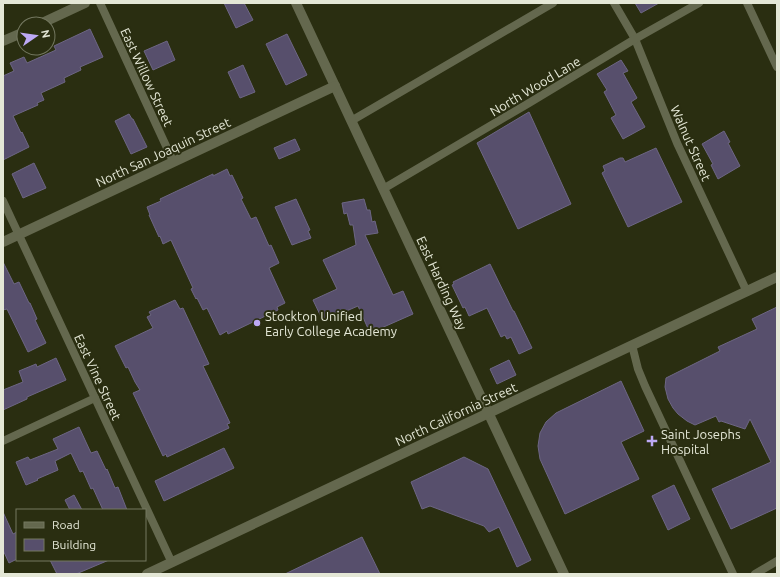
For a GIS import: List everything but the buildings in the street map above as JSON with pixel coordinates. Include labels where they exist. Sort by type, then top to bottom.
[{"type":"street","points":[[56,17],[85,3]]},
{"type":"street","name":"East Willow Street","points":[[100,3],[174,162]]},
{"type":"street","name":"East Harding Way","points":[[296,3],[564,574]]},
{"type":"street","points":[[351,121],[553,3]]},
{"type":"street","name":"Walnut Street","points":[[614,3],[635,39],[677,142],[747,292]]},
{"type":"street","name":"North Wood Lane","points":[[383,189],[635,39],[699,3]]},
{"type":"street","points":[[747,3],[777,66]]},
{"type":"street","points":[[3,41],[16,35]]},
{"type":"street","name":"North San Joaquin Street","points":[[3,242],[335,86]]},
{"type":"street","name":"East Vine Street","points":[[3,201],[172,562]]},
{"type":"street","name":"North California Street","points":[[147,574],[777,277]]},
{"type":"street","points":[[632,345],[638,369],[645,386],[733,574]]},
{"type":"street","points":[[3,442],[95,398]]},
{"type":"street","points":[[755,574],[777,561]]},
{"type":"place","name":"Stockton Unified Early College Academy","points":[[257,323]]},
{"type":"place","name":"Saint Josephs Hospital","points":[[652,441]]}]
